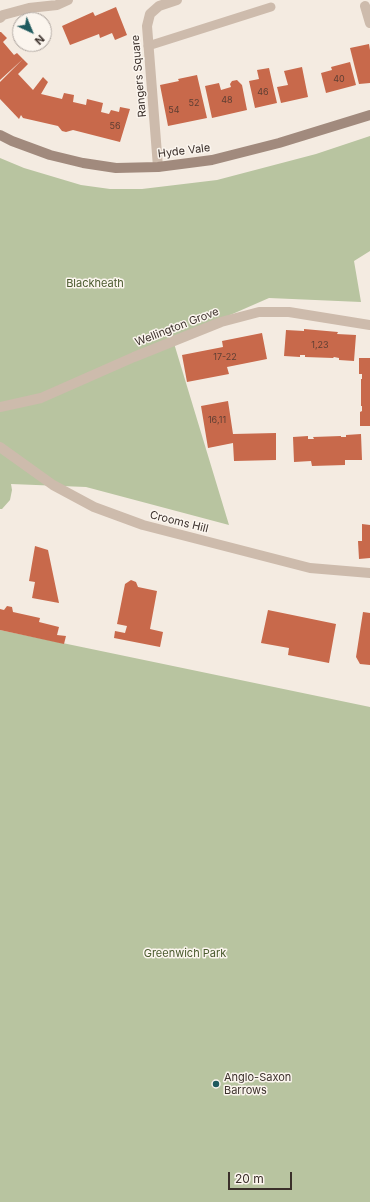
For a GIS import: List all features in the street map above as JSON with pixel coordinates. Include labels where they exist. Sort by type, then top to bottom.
[{"type":"main road","name":"Hyde Vale","points":[[0,135],[50,155],[83,163],[116,168],[158,166],[212,160],[279,143],[370,115]]},
{"type":"street","points":[[0,18],[3,15],[29,8],[57,5],[68,0]]},
{"type":"street","name":"Rangers Square","points":[[158,166],[147,26],[150,14],[159,6],[177,0]]},
{"type":"street","points":[[365,6],[370,23]]},
{"type":"street","name":"Wellington Grove","points":[[0,407],[41,398],[134,357],[221,322],[259,312],[289,312],[370,325]]},
{"type":"street","name":"Crooms Hill","points":[[0,447],[53,485],[94,507],[143,525],[310,568],[370,573]]},
{"type":"lane","points":[[148,46],[271,7]]},
{"type":"green space","name":"Blackheath","points":[[370,136],[370,251],[354,261],[361,302],[269,298],[173,340],[229,525],[86,487],[11,484],[12,490],[10,500],[2,509],[0,509],[0,158],[24,168],[81,185],[110,189],[142,189],[217,180],[316,154]]},
{"type":"green space","name":"Greenwich Park","points":[[0,630],[370,707],[370,1202],[0,1202]]},
{"type":"building","points":[[116,7],[127,35],[115,40],[112,33],[100,38],[99,34],[70,45],[62,26],[93,12],[95,16]]},
{"type":"building","points":[[0,32],[7,38],[3,42],[14,55],[17,53],[23,59],[0,80]]},
{"type":"building","points":[[369,44],[370,83],[359,84],[350,48]]},
{"type":"building","points":[[23,59],[28,64],[18,74],[33,90],[43,77],[48,82],[41,94],[62,99],[64,93],[74,95],[73,102],[86,105],[87,99],[103,103],[101,112],[109,114],[111,110],[119,112],[120,107],[130,109],[120,142],[73,130],[66,132],[62,131],[58,126],[23,118],[21,115],[19,119],[0,99],[0,82]]},
{"type":"building","points":[[350,62],[356,85],[326,93],[321,73],[332,70],[331,67]]},
{"type":"building","points":[[302,67],[308,97],[281,103],[277,87],[288,85],[284,71]]},
{"type":"building","points":[[269,68],[277,103],[255,108],[249,81],[259,79],[257,70]]},
{"type":"building","points":[[197,75],[207,118],[168,126],[160,85]]},
{"type":"building","points":[[237,80],[242,85],[247,110],[212,118],[205,86],[219,83],[221,90],[231,87],[230,84],[232,81]]},
{"type":"building","points":[[304,329],[356,335],[354,361],[339,360],[339,358],[334,357],[305,357],[305,355],[300,355],[300,357],[284,356],[286,330],[304,331]]},
{"type":"building","points":[[262,333],[267,359],[227,367],[229,374],[187,382],[182,355],[223,347],[222,341]]},
{"type":"building","points":[[359,358],[370,358],[370,426],[360,426],[360,412],[362,411],[362,374],[359,374]]},
{"type":"building","points":[[228,401],[233,434],[276,433],[276,460],[234,461],[233,443],[208,448],[201,406]]},
{"type":"building","points":[[361,434],[362,460],[345,460],[345,465],[312,466],[311,461],[294,462],[293,437],[308,436],[308,439],[314,439],[313,437],[346,437],[346,435]]},
{"type":"building","points":[[362,524],[370,525],[370,558],[359,559],[358,541],[362,541]]},
{"type":"building","points":[[35,546],[48,550],[59,603],[32,598],[35,582],[29,581]]},
{"type":"building","points":[[131,580],[136,582],[138,587],[157,591],[150,629],[163,632],[160,647],[114,638],[115,631],[125,633],[127,626],[117,624],[125,584]]},
{"type":"building","points":[[7,606],[12,607],[13,612],[40,618],[39,622],[59,627],[57,635],[66,636],[64,644],[0,630],[0,609],[4,610]]},
{"type":"building","points":[[268,610],[336,624],[329,663],[288,655],[289,648],[261,643]]},
{"type":"building","points":[[363,612],[370,613],[370,665],[360,664],[356,657]]},
{"type":"place","name":"Anglo-Saxon Barrows","points":[[216,1084]]}]
